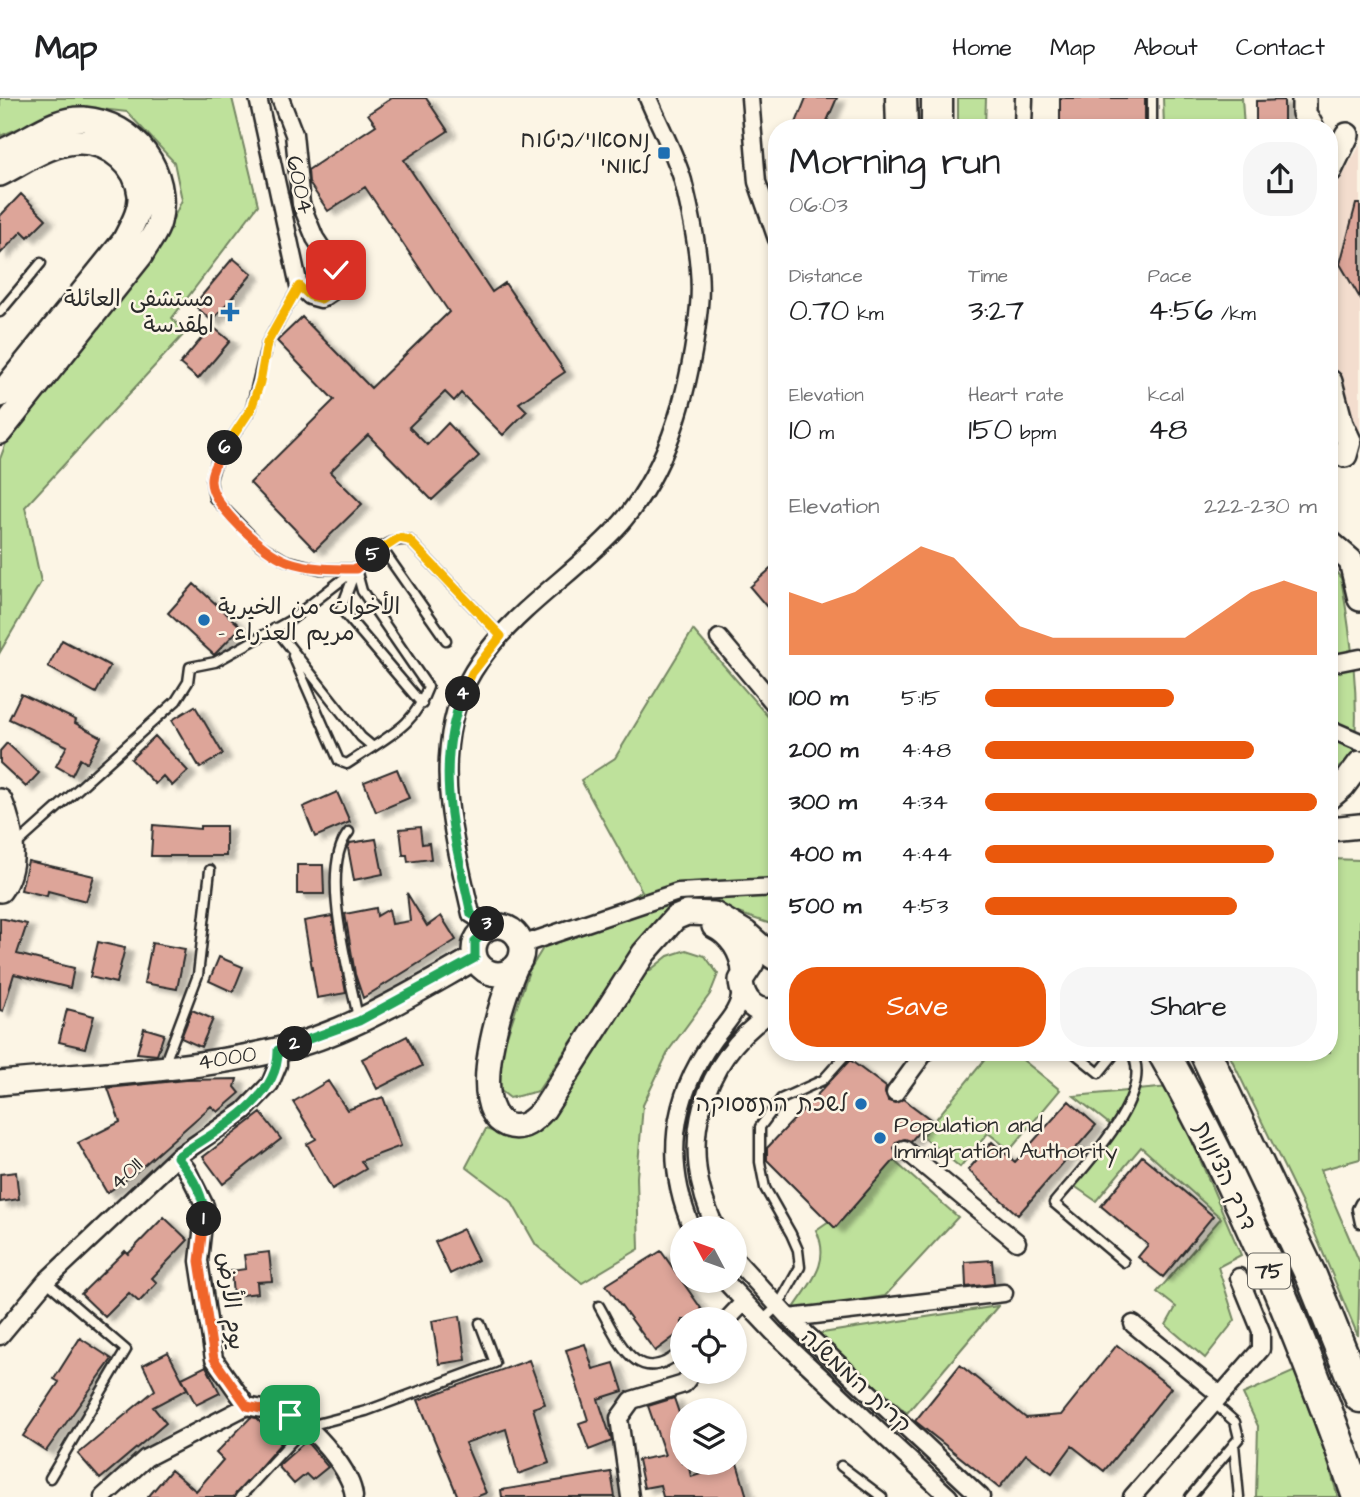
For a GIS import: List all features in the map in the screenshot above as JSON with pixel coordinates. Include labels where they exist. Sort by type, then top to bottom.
[{"type":"highway","points":[[901,98],[902,119]]},
{"type":"highway","points":[[937,98],[937,119]]},
{"type":"highway","name":"דרך הציונות","points":[[1168,1061],[1205,1133],[1279,1292],[1359,1497]]},
{"type":"highway","name":"דרך הציונות","points":[[1209,1061],[1312,1278],[1360,1397]]},
{"type":"street","name":"6004","points":[[258,98],[299,286],[310,296],[321,299],[333,291],[339,281],[336,270],[314,238],[301,204],[294,134],[280,98]]},
{"type":"street","points":[[648,98],[682,178],[695,240],[700,304],[683,401],[653,477],[622,522],[501,636],[472,673],[453,720],[446,776],[450,818],[471,914],[492,927],[506,928],[513,932],[518,955],[501,1008],[486,1083],[490,1109],[506,1125],[524,1126],[544,1109],[644,953],[664,928],[687,913],[714,914],[768,949]]},
{"type":"street","points":[[750,98],[757,182],[768,213]]},
{"type":"street","points":[[1023,119],[1024,98]]},
{"type":"street","points":[[1304,98],[1308,119]]},
{"type":"street","points":[[0,152],[56,124],[83,119],[111,125],[133,138],[151,159],[159,200],[159,223],[141,255],[0,432]]},
{"type":"street","points":[[1338,151],[1346,132]]},
{"type":"street","points":[[0,174],[54,147],[79,142],[101,145],[117,153],[132,172],[139,195],[136,215],[124,241],[0,395]]},
{"type":"street","points":[[1338,407],[1349,441],[1349,458]]},
{"type":"street","points":[[1338,546],[1356,571],[1360,598]]},
{"type":"street","points":[[719,638],[768,697]]},
{"type":"street","points":[[1338,662],[1360,658]]},
{"type":"street","points":[[1338,732],[1360,741]]},
{"type":"street","points":[[1338,790],[1360,763]]},
{"type":"street","points":[[1338,800],[1360,792]]},
{"type":"street","points":[[0,802],[10,870],[0,891]]},
{"type":"street","points":[[1338,828],[1360,827]]},
{"type":"street","points":[[1338,839],[1360,841]]},
{"type":"street","points":[[0,870],[6,846]]},
{"type":"street","points":[[492,927],[478,937],[475,958],[481,967],[492,974],[500,974],[518,955],[678,892],[768,887]]},
{"type":"street","points":[[644,953],[670,931],[697,923],[710,924],[721,929],[732,940],[743,962],[743,981],[736,1010],[698,1062],[679,1105],[674,1128],[675,1174],[688,1216]]},
{"type":"street","points":[[743,981],[760,958],[768,956]]},
{"type":"street","name":"4000","points":[[0,1083],[117,1074],[278,1050],[359,1021],[475,958]]},
{"type":"street","points":[[492,974],[500,993],[501,1008]]},
{"type":"street","points":[[743,981],[756,1009],[768,1009]]},
{"type":"street","points":[[712,1216],[696,1170],[696,1130],[700,1111],[717,1073],[730,1053],[746,1033],[768,1015]]},
{"type":"street","name":"4011","points":[[0,1336],[46,1282],[177,1157],[244,1111],[270,1084],[278,1065],[278,1050]]},
{"type":"street","points":[[895,1093],[918,1061]]},
{"type":"street","points":[[904,1149],[1017,1242]]},
{"type":"street","name":"يوم الأرض","points":[[177,1157],[187,1170],[205,1206],[199,1261],[214,1359],[247,1406]]},
{"type":"street","name":"קרית הממשלה","points":[[747,1272],[783,1312],[981,1497]]},
{"type":"street","points":[[1132,1497],[1261,1349],[1261,1331],[1239,1277]]},
{"type":"street","name":"קרית הממשלה","points":[[736,1293],[762,1321],[949,1497]]},
{"type":"street","points":[[783,1312],[1004,1293]]},
{"type":"street","points":[[739,1307],[744,1302]]},
{"type":"street","points":[[1133,1324],[1217,1399]]},
{"type":"street","points":[[629,1497],[620,1418],[632,1400],[684,1384]]},
{"type":"street","points":[[103,1497],[146,1458],[247,1406],[290,1415],[325,1444],[353,1487],[354,1497]]},
{"type":"lane","points":[[1152,98],[1152,119]]},
{"type":"lane","points":[[0,312],[41,263]]},
{"type":"lane","points":[[299,286],[267,343],[260,382],[251,409],[216,462],[211,480],[214,498],[260,545],[285,561],[320,569],[356,569]]},
{"type":"lane","points":[[6,846],[176,701],[188,682],[190,667],[215,662],[275,628],[330,592],[381,548],[399,538],[409,540],[501,636]]},
{"type":"lane","points":[[381,548],[446,640]]},
{"type":"lane","points":[[356,569],[341,609],[422,705]]},
{"type":"lane","points":[[287,643],[339,761],[347,764],[402,729],[422,705],[428,687],[362,591],[356,569]]},
{"type":"lane","points":[[275,628],[361,737],[373,747]]},
{"type":"lane","points":[[349,832],[340,843],[335,886],[359,1021]]},
{"type":"lane","points":[[163,1067],[198,975],[210,870]]},
{"type":"lane","points":[[762,1321],[783,1312],[800,1266],[798,1250],[780,1210],[765,1188],[760,1127],[781,1099],[823,1080],[840,1061]]},
{"type":"lane","points":[[1084,1061],[1099,1073],[1109,1061]]},
{"type":"lane","points":[[1124,1262],[1054,1203],[1122,1118],[1136,1080],[1133,1061]]},
{"type":"lane","points":[[1360,1203],[1357,1209],[1360,1223]]},
{"type":"lane","points":[[46,1282],[125,1350],[50,1478]]},
{"type":"lane","points":[[600,1306],[625,1351],[634,1359],[648,1366],[662,1366],[670,1360]]},
{"type":"lane","points":[[240,1497],[304,1427],[366,1411],[495,1363],[480,1323]]},
{"type":"lane","points":[[1190,1497],[1234,1444],[1240,1431],[1217,1399]]},
{"type":"lane","points":[[1234,1444],[1239,1497]]},
{"type":"lane","points":[[842,1466],[882,1497]]},
{"type":"shaded area","points":[[1360,145],[1360,439],[1342,419],[1338,407],[1338,184]]},
{"type":"green space","points":[[0,98],[232,98],[258,205],[172,318],[185,333],[25,507],[41,582],[0,652],[0,459],[6,443],[159,249],[182,200],[174,162],[127,112],[74,106],[0,136]]},
{"type":"green space","points":[[958,98],[986,98],[985,119],[958,119]]},
{"type":"green space","points":[[1163,98],[1242,98],[1243,119],[1164,119]]},
{"type":"green space","points":[[1338,574],[1341,578],[1351,644],[1355,689],[1354,756],[1338,768]]},
{"type":"green space","points":[[693,630],[768,717],[768,923],[702,901],[669,912],[637,944],[538,1091],[510,1098],[491,1083],[529,971],[543,948],[642,891],[581,780],[615,758]]},
{"type":"green space","points":[[1338,859],[1360,860],[1360,1159],[1320,1170],[1360,1263],[1358,1336],[1305,1210],[1232,1061],[1338,1061]]},
{"type":"green space","points":[[686,950],[705,956],[718,974],[710,994],[669,1050],[643,1105],[637,1177],[639,1249],[582,1283],[536,1245],[511,1201],[466,1167],[486,1129],[510,1138],[543,1127],[638,980],[668,956]]},
{"type":"green space","points":[[984,1061],[1024,1061],[1060,1090],[1010,1150],[988,1133],[960,1167],[922,1136]]},
{"type":"green space","points":[[1169,1087],[1241,1255],[1218,1267],[1235,1320],[1205,1358],[1166,1325],[1176,1307],[1157,1292],[1221,1218],[1141,1147],[1096,1201],[1070,1183],[1113,1127],[1074,1096]]},
{"type":"green space","points":[[892,1159],[958,1217],[885,1296],[792,1311],[812,1282],[820,1263],[822,1253],[816,1230],[852,1205]]},
{"type":"green space","points":[[998,1306],[907,1413],[816,1334]]},
{"type":"green space","points":[[1295,1371],[1325,1452],[1338,1497],[1256,1497],[1258,1426],[1243,1394]]},
{"type":"building","points":[[392,98],[426,98],[448,131],[404,160],[492,292],[505,283],[565,372],[519,403],[527,411],[503,435],[461,393],[454,401],[445,392],[409,427],[427,445],[448,423],[479,456],[432,500],[368,435],[330,472],[362,504],[315,550],[250,483],[334,400],[277,341],[302,317],[371,388],[449,312],[365,187],[328,211],[309,183],[308,170],[376,125],[368,114]]},
{"type":"building","points":[[806,98],[837,98],[828,119],[798,119]]},
{"type":"building","points":[[1060,98],[1145,98],[1145,119],[1060,119]]},
{"type":"building","points":[[1284,100],[1284,119],[1256,119],[1256,101]]},
{"type":"building","points":[[21,194],[46,219],[28,237],[22,231],[0,254],[0,216]]},
{"type":"building","points":[[1356,204],[1360,204],[1360,298],[1340,264]]},
{"type":"building","points":[[233,258],[252,274],[212,321],[194,305]]},
{"type":"building","points":[[212,326],[230,341],[198,379],[180,364]]},
{"type":"building","points":[[768,571],[768,608],[750,587]]},
{"type":"building","name":"الأخوات من الخيرية - مريم العذراء","points":[[194,584],[241,627],[214,655],[168,613]]},
{"type":"building","points":[[62,640],[110,666],[96,693],[48,667]]},
{"type":"building","points":[[21,694],[76,720],[75,723],[101,737],[87,763],[80,759],[72,775],[56,766],[67,746],[9,719]]},
{"type":"building","points":[[195,706],[223,754],[200,768],[172,720]]},
{"type":"building","points":[[155,736],[188,771],[172,786],[163,776],[155,784],[131,759]]},
{"type":"building","points":[[7,743],[39,773],[26,787],[0,763],[0,751]]},
{"type":"building","points":[[397,769],[409,798],[376,812],[364,782]]},
{"type":"building","points":[[337,792],[350,822],[315,837],[303,807]]},
{"type":"building","points":[[153,825],[200,829],[200,826],[226,826],[226,856],[151,856]]},
{"type":"building","points":[[420,827],[422,844],[429,843],[431,859],[408,862],[407,855],[403,855],[400,829]]},
{"type":"building","points":[[376,839],[383,874],[354,880],[348,848],[350,843]]},
{"type":"building","points":[[28,861],[94,876],[86,901],[48,891],[47,896],[21,890]]},
{"type":"building","points":[[297,865],[323,865],[324,894],[297,894]]},
{"type":"building","points":[[407,893],[427,926],[441,916],[456,940],[363,998],[355,974],[345,914],[376,908],[377,916],[389,909],[392,924],[410,921]]},
{"type":"building","points":[[332,916],[346,993],[317,998],[304,921]]},
{"type":"building","points":[[0,918],[27,924],[17,954],[74,968],[70,988],[14,974],[3,1011],[0,1010]]},
{"type":"building","points":[[98,942],[125,948],[116,983],[90,977]]},
{"type":"building","points":[[152,943],[185,949],[177,989],[144,983]]},
{"type":"building","points":[[219,957],[243,967],[233,992],[209,981]]},
{"type":"building","points":[[67,1009],[94,1016],[85,1048],[59,1042]]},
{"type":"building","points":[[192,1010],[213,1019],[201,1047],[181,1038]]},
{"type":"building","points":[[144,1028],[164,1034],[157,1055],[137,1053]]},
{"type":"building","points":[[407,1036],[422,1066],[377,1089],[362,1059]]},
{"type":"building","points":[[849,1061],[886,1087],[888,1101],[895,1103],[903,1099],[930,1119],[911,1141],[905,1139],[896,1142],[894,1148],[897,1157],[835,1228],[767,1160],[767,1148]]},
{"type":"building","points":[[237,1079],[235,1087],[240,1093],[218,1112],[211,1106],[134,1174],[107,1193],[78,1143],[120,1122],[108,1088],[185,1080]]},
{"type":"building","points":[[328,1081],[347,1110],[383,1097],[401,1146],[361,1161],[366,1169],[332,1189],[307,1144],[316,1139],[293,1102]]},
{"type":"building","points":[[1069,1101],[1096,1125],[1018,1215],[968,1170],[992,1142],[1015,1162]]},
{"type":"building","points":[[261,1113],[281,1139],[223,1184],[203,1157]]},
{"type":"building","points":[[1142,1156],[1213,1216],[1163,1277],[1138,1257],[1148,1245],[1101,1206]]},
{"type":"building","points":[[16,1172],[19,1199],[0,1202],[0,1174]]},
{"type":"building","points":[[164,1217],[188,1240],[152,1278],[157,1283],[139,1302],[129,1293],[105,1317],[81,1294],[125,1251],[128,1254]]},
{"type":"building","points":[[463,1229],[478,1260],[450,1274],[435,1242]]},
{"type":"building","points":[[661,1251],[670,1264],[670,1293],[690,1293],[700,1307],[670,1307],[670,1340],[655,1351],[606,1285]]},
{"type":"building","points":[[269,1252],[272,1281],[257,1282],[258,1293],[233,1296],[231,1271],[246,1269],[244,1255]]},
{"type":"building","points":[[992,1260],[994,1284],[966,1287],[965,1262]]},
{"type":"building","points":[[460,1316],[466,1360],[439,1364],[432,1321]]},
{"type":"building","points":[[80,1338],[112,1359],[46,1451],[23,1436],[59,1382],[54,1379]]},
{"type":"building","points":[[585,1344],[593,1369],[614,1363],[623,1391],[598,1399],[612,1441],[589,1450],[579,1423],[588,1420],[566,1350]]},
{"type":"building","points":[[1117,1345],[1171,1388],[1104,1471],[1072,1446],[1052,1473],[1026,1454],[999,1488],[915,1421],[960,1365],[1026,1418],[1061,1415]]},
{"type":"building","points":[[168,1352],[187,1389],[153,1407],[166,1423],[100,1479],[78,1454],[155,1390],[143,1365]]},
{"type":"building","points":[[529,1360],[545,1404],[533,1408],[549,1463],[518,1474],[506,1429],[465,1443],[486,1493],[476,1497],[458,1497],[418,1400]]},
{"type":"building","points":[[206,1366],[220,1393],[196,1405],[182,1378]]},
{"type":"building","points":[[670,1399],[670,1475],[741,1475],[747,1497],[663,1497],[660,1485],[644,1488],[638,1460],[665,1455],[648,1406]]},
{"type":"building","points":[[251,1417],[256,1418],[281,1443],[234,1497],[148,1497],[171,1470],[196,1491],[223,1460],[216,1453]]},
{"type":"building","points":[[306,1441],[328,1467],[312,1480],[306,1474],[294,1484],[278,1466]]},
{"type":"building","points":[[611,1472],[615,1497],[502,1497],[501,1490]]},
{"type":"place","name":"נמסאוי/ביטוח לאומי","points":[[664,153]]},
{"type":"place","name":"مستشفى العائلة المقدسة","points":[[230,312]]},
{"type":"place","name":"الأخوات من الخيرية - مريم العذراء","points":[[204,620]]},
{"type":"place","name":"לשכת התעסוקה","points":[[861,1104]]},
{"type":"place","name":"Population and Immigration Authority","points":[[880,1138]]},
{"type":"route","points":[[290,1415],[247,1406],[230,1387],[214,1359],[199,1261],[205,1206],[187,1170],[177,1157],[244,1111],[270,1084],[278,1065],[278,1050],[359,1021],[475,958],[475,941],[492,927],[471,914],[450,818],[446,776],[453,720],[472,673],[501,636],[409,540],[399,538],[381,548],[356,569],[320,569],[285,561],[260,545],[214,498],[211,480],[216,462],[251,409],[260,382],[267,343],[299,286],[310,296],[321,299],[333,291],[339,281],[336,270]]}]
